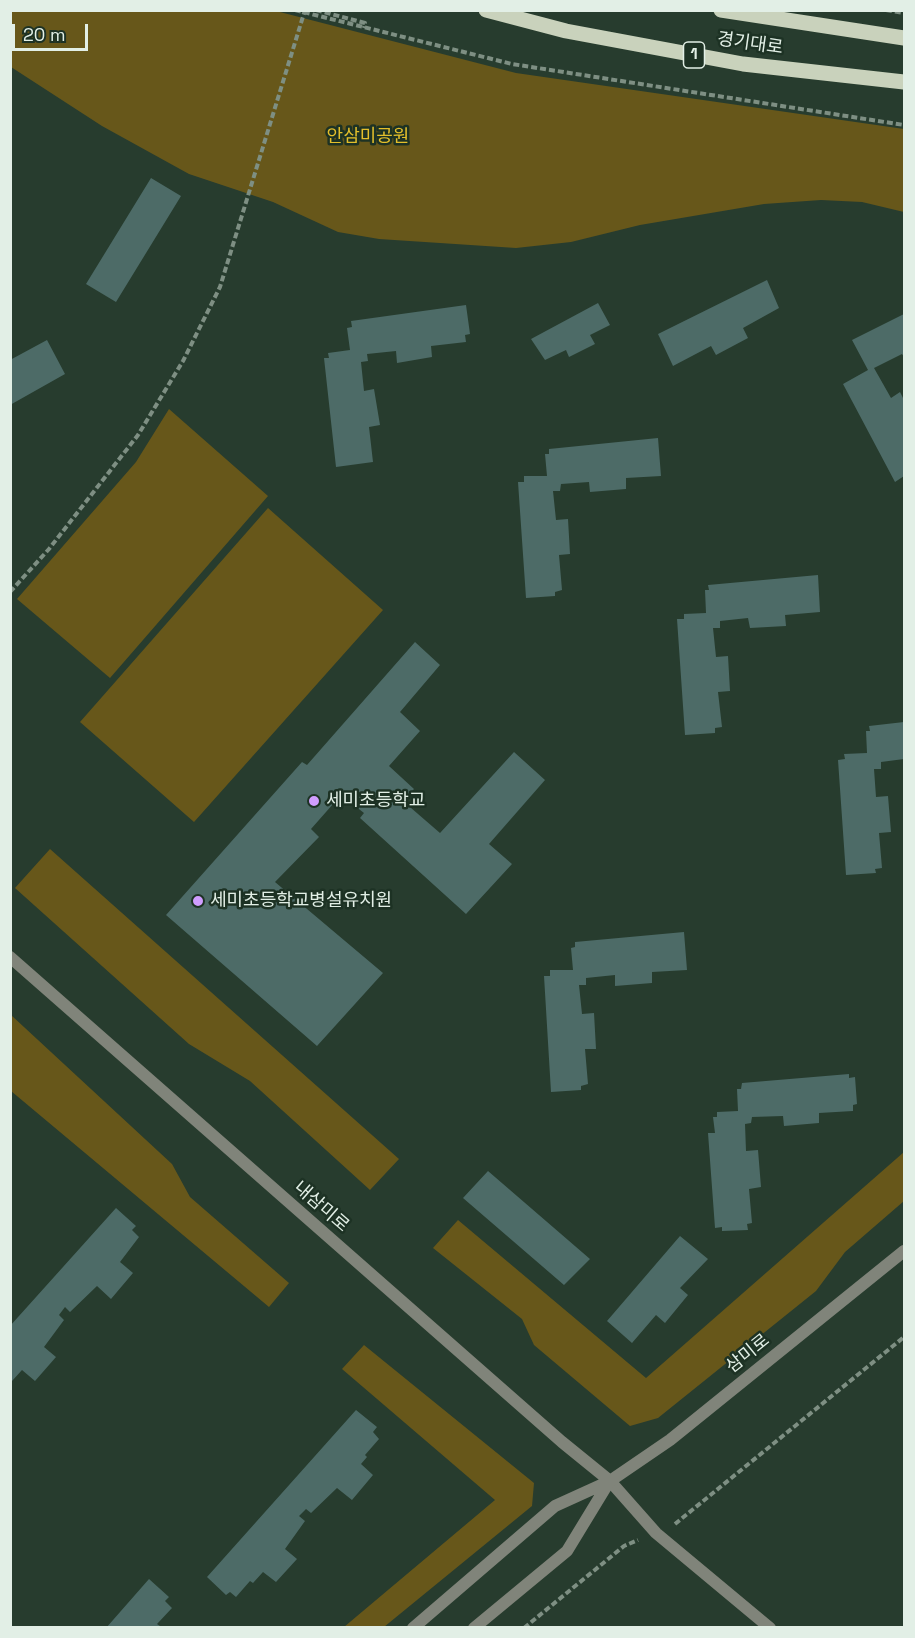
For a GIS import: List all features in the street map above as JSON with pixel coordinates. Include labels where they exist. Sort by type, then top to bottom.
[{"type":"main road","name":"경기대로","points":[[486,10],[566,31],[743,64],[904,82]]},
{"type":"main road","name":"경기대로","points":[[721,10],[904,38]]},
{"type":"street","name":"내삼미로","points":[[10,957],[553,1434],[610,1481],[656,1533],[770,1628]]},
{"type":"street","name":"삼미로","points":[[413,1628],[555,1506],[610,1481],[670,1440],[904,1251]]},
{"type":"street","name":"삼미로","points":[[474,1628],[567,1551],[610,1481]]},
{"type":"path","points":[[295,10],[512,64],[904,125]]},
{"type":"path","points":[[316,10],[365,26]]},
{"type":"path","points":[[886,10],[904,13]]},
{"type":"path","points":[[10,592],[49,549],[138,435],[183,361],[220,287],[305,12]]},
{"type":"path","points":[[524,1628],[624,1546],[672,1527],[904,1337]]},
{"type":"green space","name":"안삼미공원","points":[[10,11],[276,11],[516,73],[904,129],[904,212],[862,202],[821,200],[764,204],[640,225],[571,242],[516,248],[379,239],[338,232],[273,202],[189,174],[102,126],[11,67]]},
{"type":"green space","points":[[169,409],[268,496],[110,678],[17,599],[136,462]]},
{"type":"green space","points":[[268,508],[383,610],[194,822],[80,722]]},
{"type":"green space","points":[[50,849],[399,1159],[370,1190],[250,1081],[189,1044],[15,888]]},
{"type":"green space","points":[[11,1015],[172,1164],[190,1197],[289,1283],[269,1307],[11,1091]]},
{"type":"green space","points":[[904,1152],[904,1201],[845,1252],[816,1291],[658,1418],[630,1426],[534,1345],[522,1319],[433,1248],[458,1220],[646,1378]]},
{"type":"green space","points":[[364,1345],[534,1483],[532,1506],[384,1627],[344,1627],[495,1500],[342,1369]]},
{"type":"building","points":[[151,178],[181,196],[116,302],[86,284]]},
{"type":"building","points":[[767,280],[779,308],[743,328],[748,338],[716,355],[711,346],[673,366],[658,334]]},
{"type":"building","points":[[598,303],[610,325],[590,335],[595,344],[569,357],[566,350],[545,360],[531,339]]},
{"type":"building","points":[[466,305],[470,334],[465,335],[466,342],[431,346],[432,357],[397,363],[396,351],[367,354],[368,361],[361,362],[364,391],[374,389],[380,425],[369,427],[373,462],[336,467],[324,358],[329,358],[328,353],[350,350],[347,328],[352,327],[351,321]]},
{"type":"building","points":[[904,314],[904,357],[902,354],[874,368],[891,398],[900,392],[904,400],[904,476],[895,482],[843,384],[868,370],[852,340]]},
{"type":"building","points":[[47,340],[65,374],[10,405],[10,360]]},
{"type":"building","points":[[658,438],[661,476],[626,478],[626,489],[590,492],[589,482],[561,484],[560,491],[553,491],[556,520],[568,519],[570,554],[559,555],[562,590],[555,592],[555,596],[526,598],[518,482],[524,482],[524,476],[547,476],[545,454],[549,454],[549,449]]},
{"type":"building","points":[[818,575],[820,612],[785,615],[786,626],[750,628],[748,618],[720,621],[720,628],[713,628],[716,657],[728,656],[730,691],[718,692],[722,727],[715,728],[715,733],[685,735],[677,619],[684,619],[684,614],[706,613],[705,590],[709,590],[708,585]]},
{"type":"building","points":[[415,642],[440,665],[400,712],[420,731],[389,766],[414,789],[403,801],[440,833],[514,752],[545,780],[489,844],[512,864],[466,914],[360,818],[364,813],[341,795],[311,829],[319,837],[275,882],[383,973],[317,1046],[166,915],[302,762],[307,765]]},
{"type":"building","points":[[904,722],[904,759],[881,762],[881,769],[874,769],[876,797],[888,796],[891,832],[879,833],[882,868],[875,869],[876,873],[846,875],[838,760],[845,759],[844,754],[867,753],[866,731],[870,731],[869,726]]},
{"type":"building","points":[[684,932],[687,970],[652,972],[652,983],[615,986],[615,975],[586,978],[586,985],[579,985],[582,1014],[594,1013],[596,1049],[585,1049],[588,1084],[581,1086],[581,1090],[551,1092],[544,976],[550,976],[550,970],[573,970],[571,948],[575,947],[575,942]]},
{"type":"building","points":[[849,1074],[849,1078],[855,1077],[857,1104],[853,1105],[853,1111],[819,1113],[819,1123],[784,1126],[783,1116],[752,1117],[751,1123],[745,1124],[746,1151],[758,1150],[761,1187],[749,1189],[752,1223],[747,1224],[748,1230],[722,1231],[722,1227],[715,1228],[708,1133],[715,1133],[713,1117],[717,1117],[717,1112],[738,1111],[737,1089],[741,1089],[742,1083]]},
{"type":"building","points":[[488,1171],[590,1259],[564,1285],[463,1198]]},
{"type":"building","points":[[116,1208],[136,1226],[132,1230],[139,1237],[120,1262],[133,1273],[111,1299],[97,1286],[70,1312],[65,1307],[59,1315],[64,1320],[44,1347],[56,1357],[35,1381],[22,1370],[12,1381],[10,1326]]},
{"type":"building","points":[[680,1236],[708,1259],[680,1288],[688,1295],[665,1323],[656,1315],[632,1343],[607,1321]]},
{"type":"building","points":[[356,1410],[377,1427],[373,1432],[379,1439],[365,1455],[367,1457],[361,1464],[373,1475],[352,1500],[337,1488],[311,1513],[306,1509],[299,1516],[305,1521],[285,1549],[297,1559],[276,1582],[263,1572],[253,1583],[250,1581],[236,1597],[230,1592],[226,1595],[207,1577]]},
{"type":"building","points":[[149,1579],[169,1597],[165,1601],[172,1608],[157,1624],[160,1626],[106,1628]]},
{"type":"place","name":"세미초등학교","points":[[314,801]]},
{"type":"place","name":"세미초등학교병설유치원","points":[[198,901]]}]
